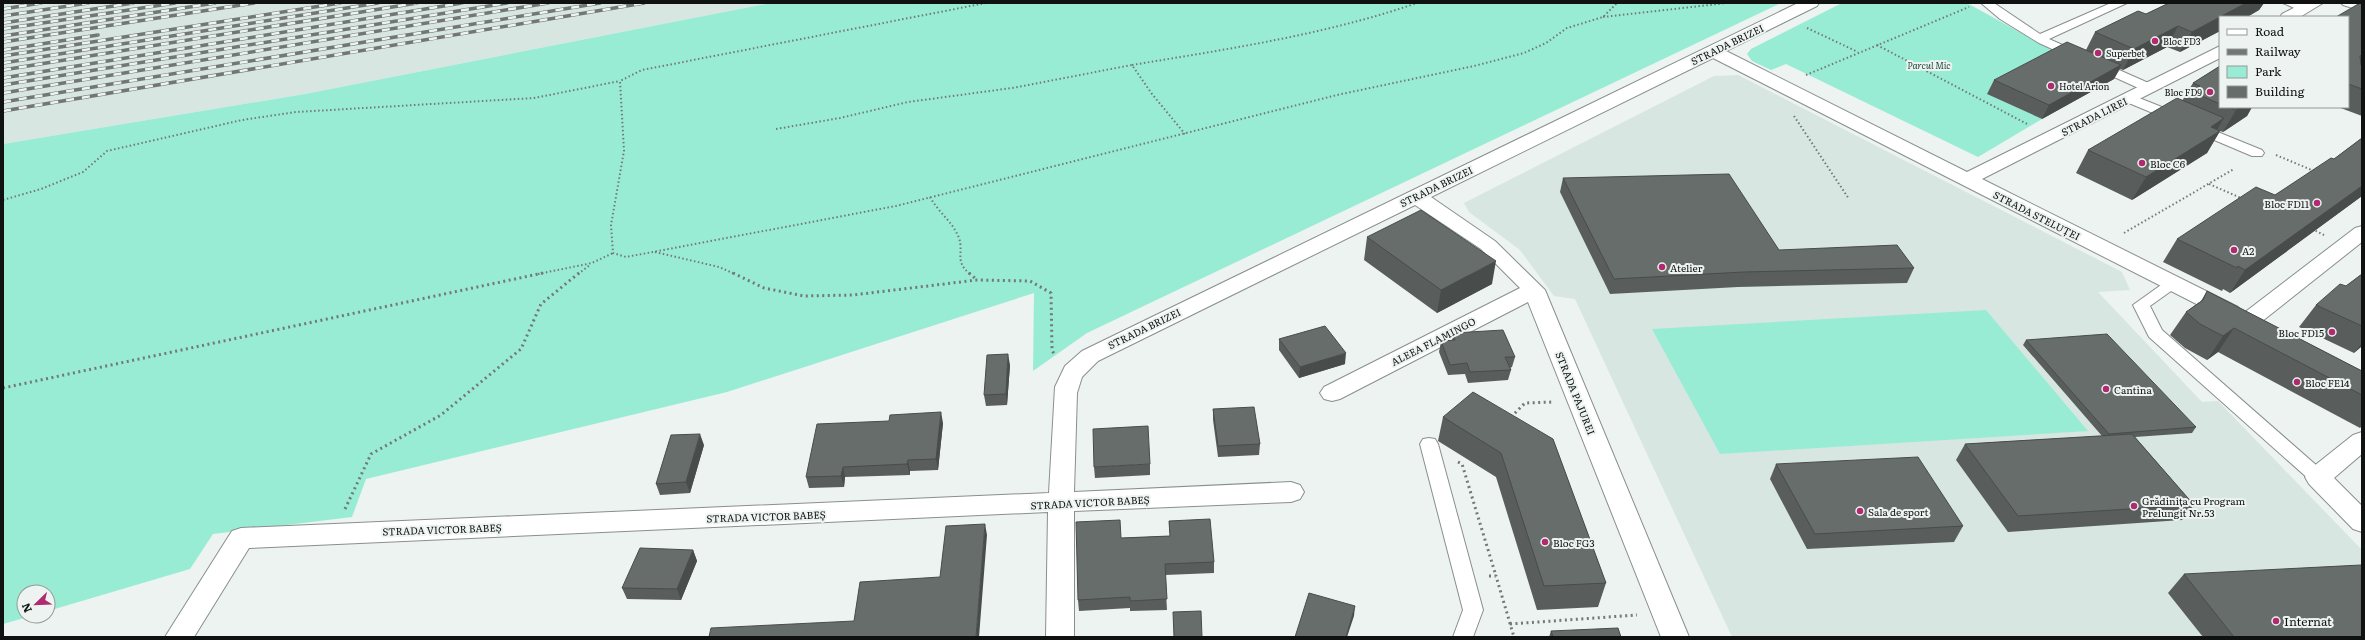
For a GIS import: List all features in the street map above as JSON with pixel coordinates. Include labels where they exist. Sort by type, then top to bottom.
[{"type":"street","name":"STRADA BRIZEI","points":[[1061,503],[1065,393],[1068,379],[1076,368],[1090,356],[1108,345],[1811,3]]},
{"type":"street","points":[[2289,16],[2302,5]]},
{"type":"street","name":"STRADA STELUȚEI","points":[[1713,51],[2269,332]]},
{"type":"street","name":"STRADA LIREI","points":[[1968,179],[2219,53]]},
{"type":"street","name":"STRADA PAJUREI","points":[[1416,196],[1488,245],[1534,290],[1675,637]]},
{"type":"street","points":[[2248,321],[2354,238]]},
{"type":"street","name":"ALEEA FLAMINGO","points":[[1332,393],[1534,290]]},
{"type":"street","points":[[2362,441],[2318,477],[2362,522]]},
{"type":"street","name":"STRADA VICTOR BABEȘ","points":[[179,637],[241,538],[1291,492]]},
{"type":"street","points":[[1060,637],[1061,503]]},
{"type":"lane","points":[[1987,3],[2003,18],[2069,53],[2149,88]]},
{"type":"lane","points":[[2042,38],[2121,3]]},
{"type":"lane","points":[[2348,3],[2362,8]]},
{"type":"lane","points":[[2129,98],[2263,153]]},
{"type":"lane","points":[[2172,283],[2141,305],[2155,333],[2318,477]]},
{"type":"lane","points":[[1429,444],[1473,610],[1463,637]]},
{"type":"path","points":[[3,200],[41,189],[83,172],[106,151],[258,116],[296,112],[534,98],[620,81],[642,70],[722,56],[986,3]]},
{"type":"path","points":[[776,129],[840,118],[908,102],[1012,88],[1132,65],[1283,39],[1361,22],[1417,3]]},
{"type":"path","points":[[1603,17],[1617,3]]},
{"type":"path","points":[[332,534],[371,454],[441,414],[522,350],[541,304],[573,276],[592,263],[613,253],[626,257],[930,197],[1337,95],[1425,78],[1524,53],[1546,43],[1567,28],[1603,17],[1728,3]]},
{"type":"path","points":[[1805,75],[1970,6]]},
{"type":"path","points":[[1803,26],[1859,53]]},
{"type":"path","points":[[1877,45],[2052,137]]},
{"type":"path","points":[[1132,65],[1152,94],[1185,134]]},
{"type":"path","points":[[613,253],[611,225],[624,151],[620,81]]},
{"type":"path","points":[[1790,110],[1850,199]]},
{"type":"path","points":[[2263,153],[2320,174]]},
{"type":"path","points":[[2118,237],[2234,169]]},
{"type":"path","points":[[2209,184],[2245,200]]},
{"type":"path","points":[[930,197],[936,211],[956,232],[959,240],[958,257],[965,272],[978,280]]},
{"type":"path","points":[[2310,229],[2354,238]]},
{"type":"path","points":[[654,252],[719,267],[764,288],[804,296],[854,295],[978,280],[1030,281],[1051,293],[1052,350],[1056,357]]},
{"type":"path","points":[[3,388],[592,263]]},
{"type":"path","points":[[1508,419],[1525,404],[1578,400]]},
{"type":"path","points":[[1465,577],[1496,576],[1514,637]]},
{"type":"path","points":[[1510,624],[1665,613]]},
{"type":"shaded area","points":[[3,3],[771,3],[305,94],[3,144]]},
{"type":"shaded area","points":[[1738,75],[2122,272],[2130,290],[2098,292],[2202,402],[2218,401],[2362,550],[2362,637],[1732,637],[1575,299],[1554,296],[1520,250],[1469,212],[1464,203],[1714,76]]},
{"type":"green space","points":[[771,3],[1781,3],[1087,333],[1033,371],[1034,293],[727,392],[366,479],[352,517],[213,534],[190,569],[56,609],[56,584],[16,584],[16,620],[3,624],[3,144],[305,94]]},
{"type":"green space","name":"Parcul Mic","points":[[1842,3],[1967,3],[2061,55],[1988,94],[2042,119],[1978,157],[1786,64],[1771,70],[1752,61],[1747,54],[1751,49]]},
{"type":"green space","points":[[1986,310],[2088,431],[1720,454],[1652,329]]},
{"type":"building","points":[[2169,3],[2246,3],[2222,16],[2219,16],[2219,18],[2192,32],[2178,26],[2134,49],[2095,32],[2138,11],[2146,14]]},
{"type":"building","points":[[2362,3],[2362,55],[2360,56],[2362,65],[2362,89],[2349,84],[2349,16],[2338,16]]},
{"type":"building","name":"Hotel Arion","points":[[2067,42],[2121,65],[2049,105],[1994,80]]},
{"type":"building","points":[[2219,67],[2219,104],[2190,91],[2200,86],[2193,83]]},
{"type":"building","points":[[2177,98],[2224,118],[2211,127],[2220,131],[2146,177],[2088,150]]},
{"type":"building","points":[[2362,138],[2362,186],[2245,270],[2238,266],[2237,268],[2177,239],[2256,187],[2275,195],[2331,158],[2334,159]]},
{"type":"building","points":[[1729,174],[1779,250],[1897,245],[1914,268],[1744,272],[1614,279],[1563,178]]},
{"type":"building","points":[[1421,210],[1496,261],[1441,290],[1367,237]]},
{"type":"building","points":[[2362,274],[2362,326],[2316,305],[2340,284],[2346,286]]},
{"type":"building","points":[[2207,291],[2362,371],[2362,395],[2234,328],[2223,336],[2200,324],[2186,312],[2203,300]]},
{"type":"building","points":[[1325,326],[1346,353],[1300,367],[1279,339]]},
{"type":"building","points":[[1503,330],[1515,357],[1505,357],[1511,370],[1470,372],[1467,363],[1450,365],[1441,341],[1455,340],[1453,333]]},
{"type":"building","name":"Cantina","points":[[2107,334],[2196,427],[2109,434],[2026,340]]},
{"type":"building","points":[[1008,354],[1006,394],[984,395],[987,355]]},
{"type":"building","points":[[1473,392],[1553,439],[1606,583],[1544,586],[1501,453],[1443,417]]},
{"type":"building","points":[[1254,407],[1260,444],[1218,446],[1213,409]]},
{"type":"building","points":[[941,412],[936,459],[908,460],[907,464],[843,467],[841,476],[806,477],[817,424],[889,421],[890,415]]},
{"type":"building","points":[[1148,426],[1150,464],[1094,467],[1093,429]]},
{"type":"building","points":[[700,434],[686,482],[656,484],[671,435]]},
{"type":"building","points":[[2132,434],[2194,505],[2018,516],[1965,444]]},
{"type":"building","name":"Sala de sport","points":[[1918,457],[1963,526],[1815,534],[1776,464]]},
{"type":"building","points":[[1210,519],[1214,562],[1165,564],[1167,599],[1130,601],[1130,597],[1078,600],[1076,522],[1120,520],[1121,538],[1170,536],[1169,521]]},
{"type":"building","points":[[985,524],[976,637],[709,637],[711,628],[854,621],[860,582],[940,577],[946,526]]},
{"type":"building","points":[[640,548],[693,550],[677,589],[622,588]]},
{"type":"building","name":"Internat","points":[[2361,565],[2362,637],[2234,637],[2184,574]]},
{"type":"building","points":[[1309,593],[1355,606],[1346,637],[1295,637]]},
{"type":"building","points":[[1201,611],[1202,637],[1174,637],[1173,612]]},
{"type":"building","points":[[1618,628],[1621,637],[1553,637],[1551,631]]},
{"type":"railway","points":[[3,9],[41,3]]},
{"type":"railway","points":[[3,16],[88,3]]},
{"type":"railway","points":[[3,23],[133,3]]},
{"type":"railway","points":[[3,29],[175,3]]},
{"type":"railway","points":[[3,36],[215,3]]},
{"type":"railway","points":[[3,42],[254,3]]},
{"type":"railway","points":[[3,56],[340,3]]},
{"type":"railway","points":[[3,63],[378,3]]},
{"type":"railway","points":[[3,70],[417,3]]},
{"type":"railway","points":[[3,78],[462,3]]},
{"type":"railway","points":[[3,85],[507,3]]},
{"type":"railway","points":[[3,93],[548,3]]},
{"type":"railway","points":[[3,102],[600,3]]},
{"type":"railway","points":[[3,111],[644,3]]},
{"type":"railway","points":[[3,50],[98,35]]},
{"type":"place","name":"Bloc FD3","points":[[2155,41]]},
{"type":"place","name":"Superbet","points":[[2098,53]]},
{"type":"place","name":"Hotel Arion","points":[[2051,86]]},
{"type":"place","name":"Bloc FD9","points":[[2210,92]]},
{"type":"place","name":"Bloc C6","points":[[2142,163]]},
{"type":"place","name":"Bloc FD11","points":[[2317,203]]},
{"type":"place","name":"A2","points":[[2234,250]]},
{"type":"place","name":"Atelier","points":[[1662,267]]},
{"type":"place","name":"Bloc FD15","points":[[2332,332]]},
{"type":"place","name":"Bloc FE14","points":[[2297,382]]},
{"type":"place","name":"Cantina","points":[[2106,389]]},
{"type":"place","name":"Grădinița cu Program Prelungit Nr.53","points":[[2134,506]]},
{"type":"place","name":"Sala de sport","points":[[1860,511]]},
{"type":"place","name":"Bloc FG3","points":[[1545,542]]},
{"type":"place","name":"Internat","points":[[2276,621]]}]
